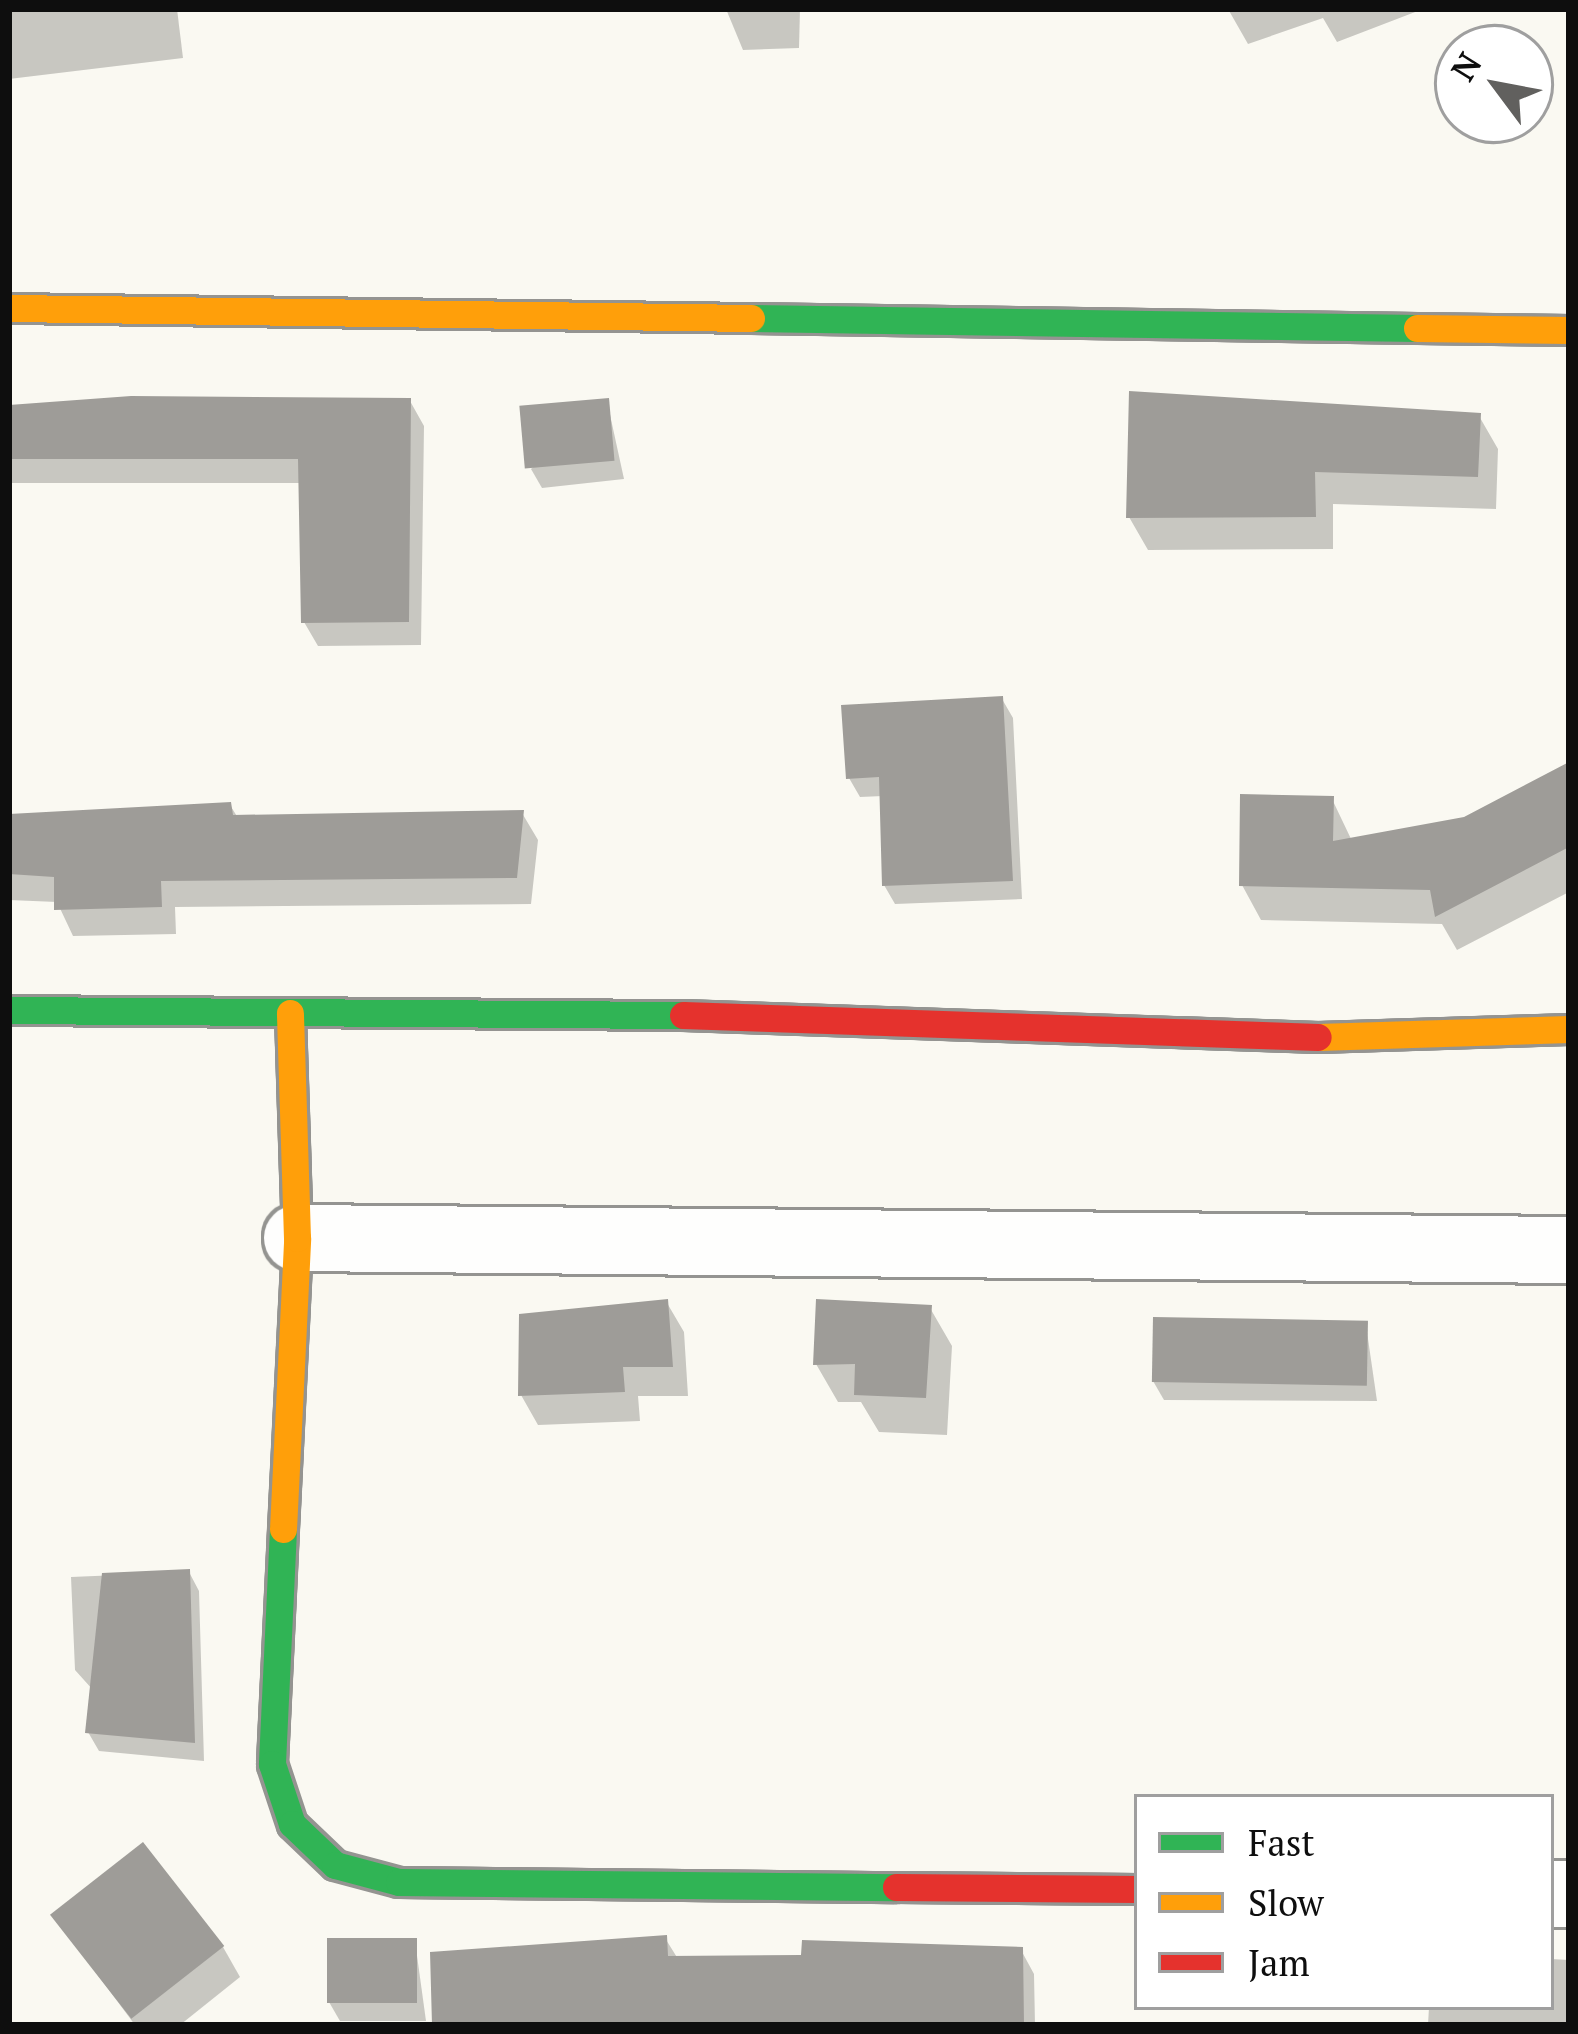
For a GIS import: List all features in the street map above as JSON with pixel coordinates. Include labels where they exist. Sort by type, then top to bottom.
[{"type":"street","points":[[9,308],[1569,330]]},
{"type":"street","points":[[9,1010],[904,1017],[1329,1037],[1569,1029]]},
{"type":"street","points":[[290,1012],[296,1238],[272,1764],[292,1824],[335,1865],[399,1882],[1134,1889]]},
{"type":"street","points":[[296,1238],[1569,1250]]},
{"type":"building","points":[[1129,391],[1481,413],[1478,477],[1315,472],[1316,517],[1126,518]]},
{"type":"building","points":[[131,396],[411,398],[409,622],[301,623],[298,459],[9,459],[9,405]]},
{"type":"building","points":[[609,398],[614,461],[525,469],[519,406]]},
{"type":"building","points":[[1003,696],[1013,881],[882,886],[879,777],[846,779],[841,705]]},
{"type":"building","points":[[1569,762],[1569,847],[1435,917],[1430,890],[1239,886],[1240,794],[1334,796],[1333,841],[1464,817]]},
{"type":"building","points":[[231,802],[233,815],[524,810],[517,878],[161,881],[162,907],[54,910],[54,877],[9,874],[9,814]]},
{"type":"building","points":[[668,1299],[673,1367],[623,1367],[625,1392],[518,1396],[519,1314]]},
{"type":"building","points":[[816,1299],[932,1305],[926,1398],[854,1395],[855,1364],[813,1365]]},
{"type":"building","points":[[1153,1317],[1368,1321],[1367,1386],[1152,1382]]},
{"type":"building","points":[[190,1569],[195,1743],[85,1733],[102,1573]]},
{"type":"building","points":[[143,1842],[224,1946],[131,2019],[50,1915]]},
{"type":"building","points":[[667,1935],[668,1956],[801,1955],[802,1940],[1023,1947],[1024,2025],[432,2025],[430,1952]]},
{"type":"building","points":[[327,1938],[417,1938],[417,2003],[327,2003]]},
{"type":"traffic: fast","points":[[751,318],[1417,328]]},
{"type":"traffic: fast","points":[[9,1010],[683,1015]]},
{"type":"traffic: fast","points":[[283,1529],[272,1764],[292,1824],[335,1865],[399,1882],[896,1887]]},
{"type":"traffic: slow","points":[[9,308],[751,318]]},
{"type":"traffic: slow","points":[[1417,328],[1569,330]]},
{"type":"traffic: slow","points":[[283,1529],[297,1238],[290,1013]]},
{"type":"traffic: slow","points":[[1318,1037],[1569,1029]]},
{"type":"traffic: jam","points":[[683,1015],[1318,1037]]},
{"type":"traffic: jam","points":[[896,1887],[1134,1889]]}]
